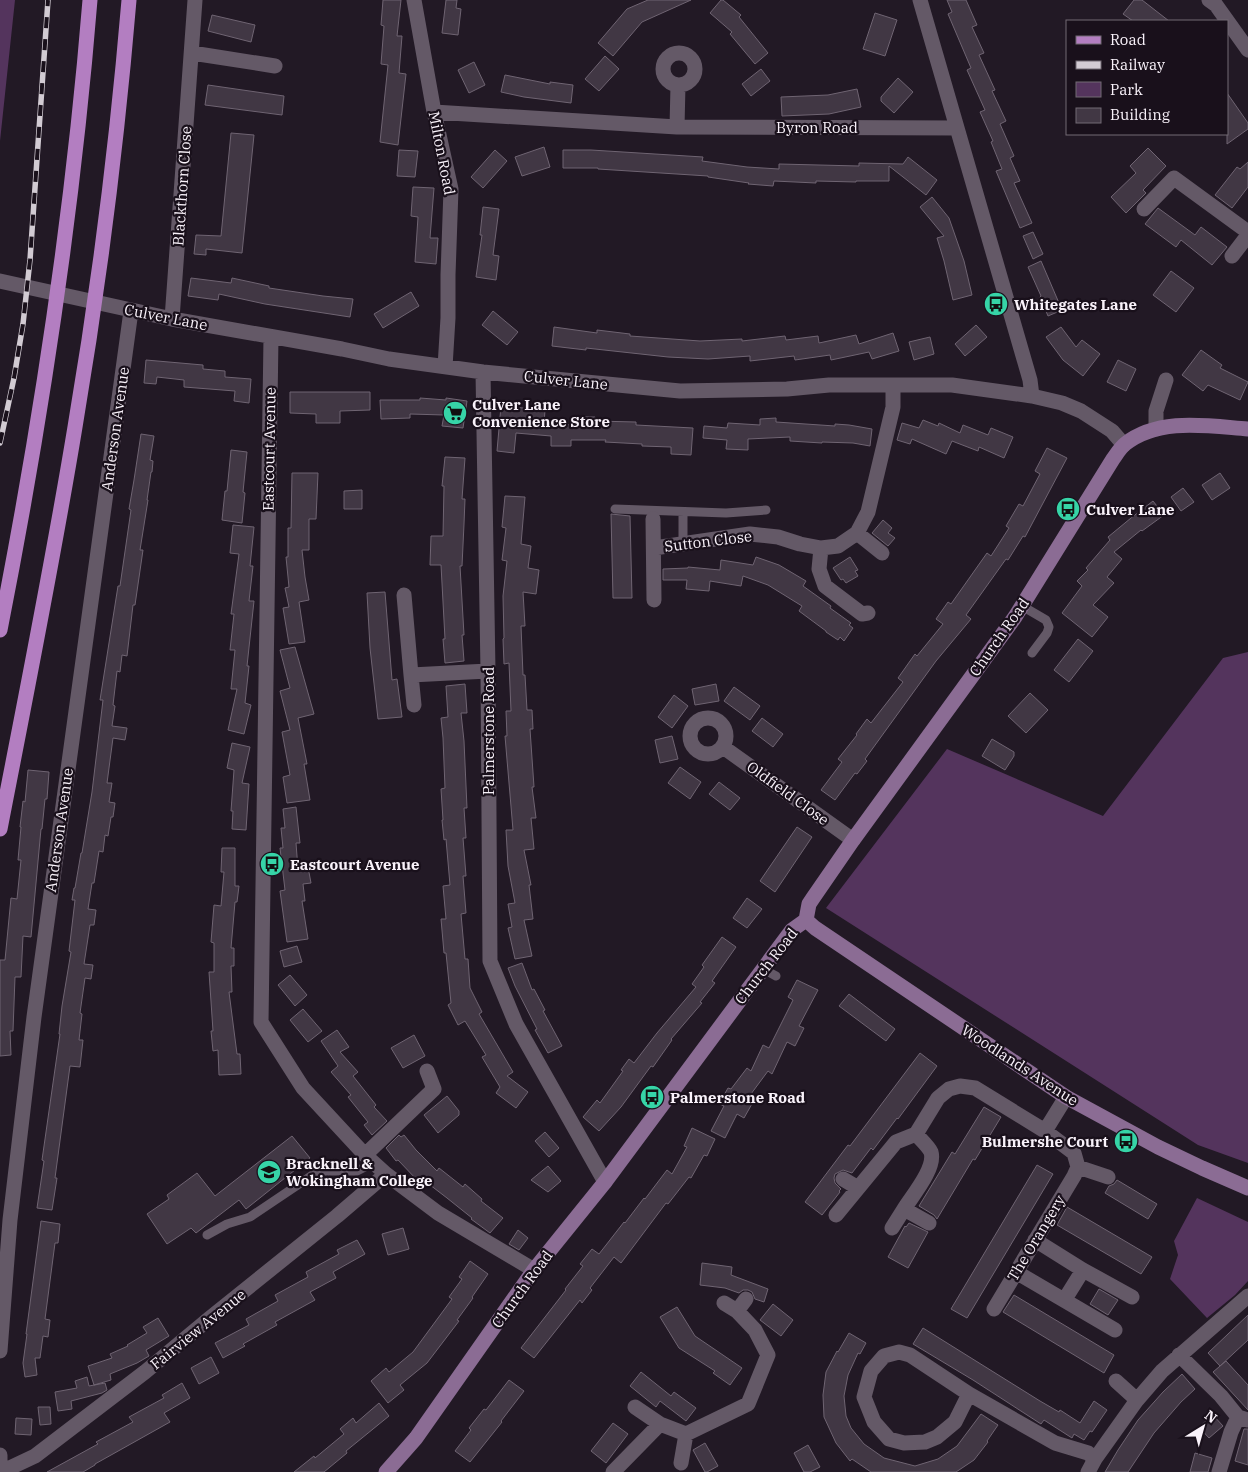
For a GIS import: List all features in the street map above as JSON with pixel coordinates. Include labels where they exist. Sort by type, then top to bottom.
[{"type":"main road","points":[[0,630],[32,459],[66,229],[86,57],[90,0]]},
{"type":"main road","points":[[0,829],[76,426],[103,240],[129,0]]},
{"type":"main road","points":[[1124,445],[1156,429],[1187,425],[1248,429]]},
{"type":"main road","name":"Church Road","points":[[386,1472],[416,1438],[534,1270],[769,972],[792,930],[806,920],[809,904],[853,840],[1022,606],[1113,459],[1124,445]]},
{"type":"main road","name":"Woodlands Avenue","points":[[806,920],[1066,1097],[1158,1147],[1248,1188]]},
{"type":"street","name":"Blackthorn Close","points":[[172,319],[195,0]]},
{"type":"street","name":"Milton Road","points":[[414,0],[434,112],[451,190],[445,368]]},
{"type":"street","points":[[920,0],[1030,380],[1032,396]]},
{"type":"street","points":[[1209,0],[1216,5],[1227,20]]},
{"type":"street","points":[[1228,22],[1248,50]]},
{"type":"street","points":[[192,53],[275,66]]},
{"type":"street","points":[[677,127],[678,85]]},
{"type":"street","name":"Byron Road","points":[[434,112],[677,127],[957,128]]},
{"type":"street","points":[[1144,209],[1174,178],[1248,234],[1232,256]]},
{"type":"street","name":"Culver Lane","points":[[0,281],[131,311],[445,368],[680,391],[787,390],[829,385],[952,385],[1032,396],[1082,410],[1112,431],[1124,445]]},
{"type":"street","name":"Anderson Avenue","points":[[0,1351],[10,1220],[34,1017],[131,311]]},
{"type":"street","name":"Eastcourt Avenue","points":[[271,337],[261,1022],[304,1088],[369,1159],[438,1213],[534,1270]]},
{"type":"street","name":"Palmerstone Road","points":[[483,372],[490,961],[516,1024],[605,1182]]},
{"type":"street","points":[[1156,429],[1156,411],[1166,380]]},
{"type":"street","points":[[882,553],[858,533],[868,512],[893,408],[894,386]]},
{"type":"street","name":"Sutton Close","points":[[653,519],[654,600]]},
{"type":"street","name":"Sutton Close","points":[[654,548],[750,534],[778,537],[821,548],[838,546],[858,533]]},
{"type":"street","points":[[821,548],[819,569],[825,586],[862,614],[868,613]]},
{"type":"street","points":[[404,595],[414,705]]},
{"type":"street","points":[[411,675],[488,671]]},
{"type":"street","name":"Oldfield Close","points":[[723,746],[853,840]]},
{"type":"street","points":[[369,1159],[434,1089],[428,1071]]},
{"type":"street","points":[[836,1215],[896,1142],[916,1134],[938,1098],[949,1089],[960,1086],[975,1088],[1045,1131],[1074,1153],[1078,1167],[1108,1177]]},
{"type":"street","points":[[1045,1131],[1066,1097]]},
{"type":"street","points":[[892,1228],[932,1163],[930,1152],[916,1134]]},
{"type":"street","name":"The Orangery","points":[[994,1309],[1078,1167]]},
{"type":"street","name":"Fairview Avenue","points":[[1,1472],[35,1456],[145,1372],[338,1216],[386,1174]]},
{"type":"street","points":[[843,1179],[858,1188]]},
{"type":"street","points":[[904,1208],[929,1223]]},
{"type":"street","points":[[1035,1240],[1083,1270],[1132,1297]]},
{"type":"street","points":[[1066,1300],[1083,1270]]},
{"type":"street","points":[[1016,1272],[1115,1330]]},
{"type":"street","points":[[1092,1466],[1137,1400],[1162,1371],[1248,1296]]},
{"type":"street","points":[[635,1407],[660,1424],[686,1434],[748,1404],[768,1355],[742,1305],[724,1303]]},
{"type":"street","points":[[968,1394],[955,1422],[937,1437],[925,1442],[904,1443],[889,1439],[874,1422],[864,1396],[871,1371],[884,1356],[899,1352],[910,1355],[968,1394],[1055,1443],[1088,1453],[1092,1466]]},
{"type":"street","points":[[1179,1355],[1243,1418],[1231,1432],[1219,1472]]},
{"type":"street","points":[[1116,1381],[1137,1400]]},
{"type":"street","points":[[613,1472],[660,1424]]},
{"type":"street","points":[[681,1463],[686,1434]]},
{"type":"street","points":[[0,1455],[1,1472]]},
{"type":"lane","points":[[615,509],[726,513],[766,510]]},
{"type":"lane","points":[[683,512],[683,544]]},
{"type":"lane","points":[[1022,606],[1046,620],[1049,627],[1032,653]]},
{"type":"lane","points":[[207,1235],[236,1221],[250,1217],[314,1174],[323,1171],[357,1171],[369,1159]]},
{"type":"green space","points":[[0,0],[15,0],[0,141]]},
{"type":"green space","points":[[1248,652],[1248,1163],[1198,1145],[826,908],[947,749],[1103,816],[1223,658]]},
{"type":"green space","points":[[1197,1198],[1248,1222],[1248,1281],[1235,1295],[1207,1318],[1170,1279],[1178,1255],[1174,1241]]},
{"type":"building","points":[[383,0],[401,0],[397,36],[402,36],[399,73],[406,74],[398,145],[380,142],[388,65],[381,64],[384,26],[381,25]]},
{"type":"building","points":[[446,0],[457,0],[456,8],[461,9],[458,35],[442,33]]},
{"type":"building","points":[[648,0],[691,0],[642,22],[613,56],[598,43],[627,9]]},
{"type":"building","points":[[721,0],[741,15],[739,17],[768,53],[755,64],[730,34],[732,32],[710,13]]},
{"type":"building","points":[[947,0],[966,0],[977,25],[972,27],[984,53],[979,55],[995,90],[992,91],[1006,121],[1000,124],[1014,156],[1010,158],[1020,181],[1014,183],[1032,223],[1020,228],[996,171],[1002,169],[991,142],[993,141],[980,112],[985,110],[967,70],[971,68],[948,14],[952,12]]},
{"type":"building","points":[[1134,0],[1142,0],[1168,20],[1132,20],[1123,14]]},
{"type":"building","points":[[875,13],[897,20],[885,56],[863,49]]},
{"type":"building","points":[[212,15],[255,25],[251,42],[208,31]]},
{"type":"building","points":[[605,56],[619,69],[599,91],[585,79]]},
{"type":"building","points":[[474,62],[485,85],[469,93],[458,70]]},
{"type":"building","points":[[761,69],[770,81],[751,96],[742,84]]},
{"type":"building","points":[[505,75],[550,84],[550,82],[573,85],[571,103],[501,92]]},
{"type":"building","points":[[898,78],[913,92],[894,113],[881,101],[881,97]]},
{"type":"building","points":[[208,85],[284,96],[282,115],[205,105]]},
{"type":"building","points":[[857,89],[861,107],[829,114],[782,116],[781,97],[828,95]]},
{"type":"building","points":[[1228,94],[1248,123],[1248,129],[1227,144]]},
{"type":"building","points":[[231,133],[254,135],[242,253],[206,249],[206,255],[194,254],[196,235],[221,236]]},
{"type":"building","points":[[544,147],[550,167],[522,176],[515,157]]},
{"type":"building","points":[[1148,148],[1166,166],[1143,190],[1146,193],[1126,213],[1111,197],[1136,173],[1130,166]]},
{"type":"building","points":[[399,150],[418,151],[415,177],[397,176]]},
{"type":"building","points":[[495,150],[507,161],[483,188],[471,177]]},
{"type":"building","points":[[563,150],[703,157],[702,161],[779,169],[779,164],[859,166],[859,163],[903,164],[908,157],[937,180],[926,195],[889,166],[889,181],[816,181],[816,183],[774,181],[773,186],[748,184],[708,176],[598,168],[563,168]]},
{"type":"building","points":[[1248,162],[1248,187],[1232,208],[1215,195],[1237,167],[1240,169]]},
{"type":"building","points":[[413,187],[434,188],[430,238],[438,238],[436,264],[415,262],[418,217],[411,216]]},
{"type":"building","points":[[932,197],[949,218],[964,261],[972,295],[953,300],[937,238],[944,236],[920,207]]},
{"type":"building","points":[[483,207],[499,209],[493,255],[499,256],[496,280],[476,277],[482,235],[480,235]]},
{"type":"building","points":[[1158,208],[1195,235],[1201,227],[1227,247],[1212,265],[1181,240],[1176,247],[1145,224]]},
{"type":"building","points":[[1033,232],[1043,254],[1033,259],[1023,236]]},
{"type":"building","points":[[1041,261],[1062,310],[1048,316],[1028,267]]},
{"type":"building","points":[[1171,271],[1194,288],[1176,312],[1153,295]]},
{"type":"building","points":[[191,278],[231,283],[232,278],[269,286],[269,288],[353,299],[350,317],[265,304],[219,294],[218,300],[188,296]]},
{"type":"building","points":[[411,292],[419,306],[383,328],[374,314]]},
{"type":"building","points":[[493,311],[518,332],[507,345],[482,325]]},
{"type":"building","points":[[976,325],[987,337],[965,356],[955,344]]},
{"type":"building","points":[[554,327],[597,333],[597,330],[630,334],[630,336],[700,341],[742,339],[742,341],[785,336],[786,340],[818,336],[819,343],[856,335],[859,344],[893,333],[899,351],[872,359],[869,352],[831,360],[830,355],[795,360],[794,356],[750,361],[750,356],[708,359],[668,357],[552,346]]},
{"type":"building","points":[[1061,327],[1076,347],[1082,340],[1100,354],[1083,376],[1063,360],[1046,337]]},
{"type":"building","points":[[930,337],[934,354],[914,360],[909,342]]},
{"type":"building","points":[[1201,350],[1222,365],[1220,368],[1248,382],[1240,400],[1208,385],[1203,391],[1182,375]]},
{"type":"building","points":[[146,360],[203,365],[203,369],[225,371],[225,377],[251,379],[249,403],[234,401],[235,391],[184,387],[184,380],[157,377],[156,384],[144,383]]},
{"type":"building","points":[[1118,360],[1136,369],[1126,391],[1107,382]]},
{"type":"building","points":[[290,392],[370,392],[370,410],[340,411],[340,423],[316,423],[316,414],[290,413]]},
{"type":"building","points":[[420,398],[446,400],[446,398],[467,401],[463,428],[442,426],[444,415],[410,414],[410,418],[381,419],[380,400],[420,400]]},
{"type":"building","points":[[501,406],[545,410],[544,424],[578,425],[578,417],[595,417],[595,421],[636,422],[636,425],[693,428],[691,455],[671,454],[671,447],[605,442],[606,440],[571,440],[571,446],[551,446],[551,436],[516,433],[514,453],[497,451]]},
{"type":"building","points":[[776,418],[776,422],[835,426],[835,424],[849,425],[872,429],[870,446],[853,443],[790,441],[790,437],[748,439],[748,450],[726,449],[727,440],[703,438],[704,426],[727,428],[728,423],[760,425],[760,419]]},
{"type":"building","points":[[923,420],[938,426],[939,423],[960,433],[963,425],[988,435],[991,428],[1013,437],[1004,458],[979,447],[978,451],[952,441],[946,454],[912,439],[910,444],[897,440],[902,423],[919,428]]},
{"type":"building","points":[[141,434],[154,436],[150,460],[153,461],[152,472],[140,550],[143,550],[135,605],[133,605],[127,656],[122,655],[120,672],[117,671],[112,726],[127,728],[125,740],[113,738],[107,783],[112,783],[109,802],[115,803],[108,836],[105,835],[103,852],[99,851],[94,883],[92,883],[88,909],[96,910],[94,925],[90,925],[84,964],[93,965],[91,979],[85,978],[80,1013],[82,1014],[79,1040],[83,1040],[80,1067],[70,1066],[52,1210],[37,1208],[44,1161],[42,1160],[71,952],[69,951],[75,900],[72,900],[92,792],[103,700],[100,700],[118,586],[120,586],[131,510],[129,509]]},
{"type":"building","points":[[1047,448],[1067,458],[1025,537],[1023,536],[1008,560],[1006,559],[966,615],[971,619],[936,661],[865,759],[867,761],[857,774],[855,773],[835,800],[821,790],[842,762],[838,759],[867,719],[871,723],[903,682],[898,678],[915,654],[917,656],[943,624],[936,619],[948,602],[951,604],[987,553],[991,556],[1009,528],[1006,526],[1019,504],[1023,506],[1040,474],[1035,471]]},
{"type":"building","points":[[231,450],[247,452],[242,523],[222,520]]},
{"type":"building","points":[[445,457],[465,458],[462,499],[465,499],[462,566],[460,566],[464,661],[445,663],[441,565],[430,565],[431,536],[443,536],[444,486],[442,486]]},
{"type":"building","points":[[292,473],[318,473],[316,519],[309,519],[309,550],[302,550],[309,600],[299,602],[305,642],[289,644],[283,608],[289,607],[285,588],[289,587],[286,557],[288,557],[288,528],[291,528]]},
{"type":"building","points":[[1220,473],[1230,488],[1212,500],[1202,485]]},
{"type":"building","points":[[1183,488],[1194,502],[1181,511],[1171,497]]},
{"type":"building","points":[[362,490],[362,509],[344,509],[344,491]]},
{"type":"building","points":[[505,496],[525,497],[521,544],[531,546],[528,568],[539,570],[536,594],[523,592],[525,626],[521,626],[527,710],[532,710],[533,729],[530,729],[534,787],[532,787],[536,818],[531,818],[534,849],[524,850],[531,885],[529,885],[533,919],[524,920],[532,956],[515,959],[508,928],[512,927],[508,904],[515,903],[508,866],[506,830],[513,830],[505,736],[507,736],[506,711],[511,711],[509,663],[504,664],[503,639],[503,596],[507,561],[502,560],[506,528],[502,527]]},
{"type":"building","points":[[1153,501],[1164,515],[1141,530],[1114,552],[1122,559],[1107,577],[1114,583],[1093,605],[1108,617],[1092,637],[1062,613],[1082,586],[1077,581],[1088,570],[1086,568],[1110,540],[1108,537]]},
{"type":"building","points":[[611,514],[630,516],[632,598],[613,598]]},
{"type":"building","points":[[883,520],[892,528],[888,533],[895,538],[888,546],[872,533]]},
{"type":"building","points":[[233,525],[254,527],[250,566],[253,566],[249,601],[254,601],[245,703],[251,705],[244,734],[228,730],[237,689],[231,689],[235,650],[230,650],[234,614],[231,614],[239,554],[230,553]]},
{"type":"building","points":[[756,557],[779,565],[806,581],[803,586],[851,623],[849,625],[853,628],[844,641],[840,637],[838,640],[826,632],[799,611],[802,606],[768,585],[743,576],[741,586],[710,581],[709,591],[686,589],[687,580],[663,580],[663,569],[688,567],[720,570],[721,560],[753,565]]},
{"type":"building","points":[[850,557],[858,570],[855,571],[858,576],[846,583],[843,579],[841,580],[833,568]]},
{"type":"building","points":[[385,592],[392,680],[397,679],[402,717],[378,719],[370,648],[367,593]]},
{"type":"building","points":[[1078,639],[1093,651],[1069,682],[1054,670]]},
{"type":"building","points":[[295,647],[314,714],[298,718],[307,764],[304,764],[310,800],[287,803],[283,777],[290,775],[282,732],[290,730],[280,691],[290,688],[280,650]]},
{"type":"building","points":[[465,684],[467,713],[461,713],[467,808],[464,808],[466,838],[463,838],[466,876],[463,876],[466,913],[461,914],[465,959],[468,959],[470,988],[482,1012],[479,1014],[513,1072],[507,1076],[528,1092],[516,1108],[496,1093],[500,1087],[482,1057],[486,1055],[465,1021],[458,1025],[448,1005],[451,1003],[441,919],[446,919],[443,886],[450,885],[446,839],[444,840],[442,820],[441,789],[445,788],[441,718],[448,717],[446,686]]},
{"type":"building","points":[[716,684],[719,701],[695,705],[692,689]]},
{"type":"building","points":[[734,687],[760,706],[750,720],[724,701]]},
{"type":"building","points":[[1030,693],[1048,710],[1026,733],[1008,716]]},
{"type":"building","points":[[674,695],[688,706],[672,728],[658,717]]},
{"type":"building","points":[[762,718],[783,734],[773,747],[752,731]]},
{"type":"building","points":[[672,736],[678,759],[660,763],[655,740]]},
{"type":"building","points":[[992,739],[1014,752],[1014,756],[1005,770],[982,756]]},
{"type":"building","points":[[232,743],[250,747],[242,783],[249,784],[246,830],[232,829],[233,811],[231,811],[234,770],[227,768]]},
{"type":"building","points":[[680,767],[701,782],[690,799],[668,783]]},
{"type":"building","points":[[28,770],[49,772],[47,799],[45,799],[41,829],[31,937],[23,936],[21,977],[15,977],[13,1031],[10,1031],[11,1055],[0,1056],[0,960],[5,960],[11,898],[17,899],[21,860],[18,860],[20,827]]},
{"type":"building","points":[[719,782],[740,798],[730,810],[709,794]]},
{"type":"building","points":[[296,807],[300,843],[296,843],[298,869],[308,867],[311,883],[303,884],[305,901],[302,901],[308,939],[287,942],[280,891],[285,890],[280,848],[283,848],[281,828],[285,828],[283,809]]},
{"type":"building","points":[[797,827],[812,837],[775,892],[760,881]]},
{"type":"building","points":[[222,848],[235,848],[235,886],[239,886],[237,902],[235,902],[231,948],[234,948],[234,966],[231,966],[232,992],[229,992],[237,1054],[240,1054],[241,1074],[219,1075],[218,1050],[213,1051],[211,1031],[213,1031],[209,972],[214,972],[214,943],[211,942],[214,905],[221,906],[224,872],[221,872]]},
{"type":"building","points":[[747,898],[762,909],[747,928],[733,918]]},
{"type":"building","points":[[722,937],[736,947],[712,981],[715,983],[700,1002],[702,1003],[671,1039],[653,1067],[651,1066],[621,1107],[599,1131],[583,1117],[597,1100],[600,1103],[623,1071],[621,1070],[629,1059],[634,1063],[696,987],[692,984],[704,967],[702,965]]},
{"type":"building","points":[[297,946],[302,962],[284,967],[280,951]]},
{"type":"building","points":[[522,963],[532,990],[534,989],[545,1010],[543,1011],[562,1046],[548,1053],[535,1030],[537,1029],[508,968]]},
{"type":"building","points":[[290,975],[307,995],[295,1006],[278,985]]},
{"type":"building","points":[[797,980],[818,990],[799,1026],[804,1028],[795,1046],[787,1042],[772,1074],[768,1071],[748,1098],[753,1102],[744,1118],[737,1114],[725,1138],[711,1131],[724,1106],[719,1104],[728,1088],[731,1089],[747,1068],[751,1071],[763,1045],[769,1048],[793,1000],[788,997]]},
{"type":"building","points":[[849,994],[895,1029],[886,1041],[839,1006]]},
{"type":"building","points":[[303,1009],[322,1031],[308,1042],[290,1020]]},
{"type":"building","points":[[337,1030],[349,1047],[340,1052],[358,1072],[353,1076],[376,1105],[374,1107],[387,1121],[372,1135],[364,1125],[368,1122],[348,1097],[351,1095],[331,1072],[338,1066],[321,1041]]},
{"type":"building","points":[[414,1035],[425,1056],[403,1068],[391,1048]]},
{"type":"building","points":[[920,1053],[937,1066],[898,1119],[873,1150],[871,1148],[852,1173],[843,1170],[835,1174],[835,1183],[841,1189],[822,1215],[805,1202]]},
{"type":"building","points":[[447,1096],[459,1111],[459,1115],[438,1133],[424,1115]]},
{"type":"building","points":[[984,1107],[1001,1117],[937,1219],[919,1206],[952,1152],[955,1154]]},
{"type":"building","points":[[692,1128],[715,1139],[707,1156],[704,1155],[691,1178],[689,1177],[668,1204],[666,1203],[621,1263],[614,1257],[590,1288],[592,1290],[582,1303],[580,1300],[534,1358],[521,1348],[566,1290],[583,1266],[580,1264],[592,1249],[599,1254],[667,1170],[672,1174],[687,1147],[684,1146]]},
{"type":"building","points":[[545,1132],[559,1148],[549,1157],[535,1141]]},
{"type":"building","points":[[399,1135],[401,1137],[404,1135],[437,1171],[439,1168],[463,1187],[465,1184],[482,1199],[481,1201],[503,1218],[490,1233],[421,1178],[418,1181],[398,1160],[396,1161],[386,1148]]},
{"type":"building","points":[[292,1136],[310,1158],[246,1209],[239,1200],[196,1233],[191,1228],[167,1244],[147,1214],[169,1199],[167,1195],[197,1173],[215,1196]]},
{"type":"building","points":[[1037,1165],[1053,1174],[967,1318],[951,1309]]},
{"type":"building","points":[[548,1166],[561,1181],[548,1192],[531,1180]]},
{"type":"building","points":[[1117,1180],[1157,1204],[1148,1219],[1105,1193],[1109,1186]]},
{"type":"building","points":[[1067,1207],[1152,1257],[1141,1274],[1057,1225]]},
{"type":"building","points":[[41,1221],[60,1224],[58,1243],[55,1243],[45,1319],[50,1320],[48,1337],[43,1336],[40,1358],[35,1358],[37,1375],[25,1377],[23,1363]]},
{"type":"building","points":[[909,1223],[928,1232],[908,1268],[888,1257],[905,1226]]},
{"type":"building","points":[[403,1228],[409,1249],[388,1255],[382,1234]]},
{"type":"building","points":[[518,1230],[528,1238],[519,1250],[509,1244]]},
{"type":"building","points":[[357,1240],[365,1254],[333,1272],[336,1278],[310,1292],[315,1300],[275,1322],[277,1325],[243,1344],[245,1346],[223,1358],[215,1343],[249,1325],[246,1319],[278,1301],[275,1295],[308,1277],[306,1272],[339,1254],[337,1250]]},
{"type":"building","points":[[470,1261],[488,1274],[457,1320],[459,1321],[427,1363],[400,1385],[404,1390],[388,1403],[371,1381],[386,1368],[389,1372],[413,1352],[452,1299],[449,1297],[462,1279],[459,1277]]},
{"type":"building","points":[[702,1263],[732,1267],[731,1275],[768,1289],[764,1302],[755,1299],[752,1292],[748,1290],[743,1290],[739,1293],[725,1288],[700,1285]]},
{"type":"building","points":[[1099,1289],[1118,1300],[1108,1315],[1090,1304]]},
{"type":"building","points":[[1014,1295],[1114,1355],[1104,1373],[1003,1312]]},
{"type":"building","points":[[773,1304],[793,1320],[781,1336],[760,1320]]},
{"type":"building","points":[[677,1307],[695,1336],[742,1368],[730,1385],[713,1373],[715,1371],[679,1348],[660,1317]]},
{"type":"building","points":[[1248,1315],[1248,1340],[1220,1366],[1208,1353]]},
{"type":"building","points":[[158,1318],[169,1336],[146,1350],[149,1356],[110,1374],[111,1380],[94,1385],[88,1366],[112,1358],[110,1354],[128,1346],[147,1333],[143,1327]]},
{"type":"building","points":[[923,1328],[1040,1401],[1059,1412],[1060,1410],[1080,1423],[1094,1401],[1107,1410],[1084,1440],[1074,1434],[1072,1438],[1044,1420],[1041,1424],[913,1344]]},
{"type":"building","points":[[849,1333],[866,1343],[860,1354],[858,1353],[848,1375],[844,1396],[846,1416],[851,1428],[864,1444],[884,1458],[915,1466],[938,1459],[957,1446],[981,1414],[998,1425],[974,1460],[956,1472],[871,1472],[852,1459],[850,1461],[836,1443],[824,1417],[823,1395],[826,1372]]},
{"type":"building","points":[[211,1357],[219,1373],[199,1384],[191,1368]]},
{"type":"building","points":[[1226,1361],[1248,1385],[1248,1410],[1213,1372]]},
{"type":"building","points":[[641,1372],[671,1396],[674,1392],[696,1408],[686,1421],[660,1401],[656,1407],[630,1386]]},
{"type":"building","points":[[1182,1374],[1195,1389],[1154,1433],[1128,1472],[1105,1472],[1138,1420]]},
{"type":"building","points":[[87,1377],[89,1386],[105,1383],[107,1390],[71,1401],[72,1409],[58,1411],[55,1392],[77,1388],[75,1381]]},
{"type":"building","points":[[509,1380],[524,1391],[470,1462],[455,1451],[471,1430],[469,1428],[484,1409],[486,1410]]},
{"type":"building","points":[[182,1383],[190,1398],[164,1413],[170,1422],[83,1472],[47,1472],[133,1422],[129,1417],[164,1398],[162,1395]]},
{"type":"building","points":[[379,1403],[389,1416],[346,1451],[347,1453],[324,1472],[294,1472],[314,1456],[315,1458],[344,1434],[340,1429],[353,1418],[356,1423]]},
{"type":"building","points":[[38,1407],[50,1407],[51,1424],[40,1425]]},
{"type":"building","points":[[1213,1415],[1223,1426],[1209,1438],[1199,1427]]},
{"type":"building","points":[[16,1418],[32,1419],[31,1435],[15,1434]]},
{"type":"building","points":[[613,1423],[628,1434],[606,1463],[591,1451]]},
{"type":"building","points":[[1244,1429],[1248,1429],[1248,1465],[1235,1461]]},
{"type":"building","points":[[705,1443],[718,1466],[707,1472],[705,1472],[693,1450]]},
{"type":"building","points":[[808,1445],[820,1467],[810,1472],[804,1472],[794,1453]]},
{"type":"building","points":[[1195,1453],[1212,1458],[1208,1472],[1190,1472]]},
{"type":"railway","points":[[0,443],[23,324],[30,260],[48,0]]},
{"type":"place","name":"Whitegates Lane","points":[[996,304]]},
{"type":"place","name":"Culver Lane Convenience Store","points":[[455,413]]},
{"type":"place","name":"Culver Lane","points":[[1068,509]]},
{"type":"place","name":"Eastcourt Avenue","points":[[272,864]]},
{"type":"place","name":"Palmerstone Road","points":[[652,1097]]},
{"type":"place","name":"Bulmershe Court","points":[[1126,1141]]},
{"type":"place","name":"Bracknell & Wokingham College","points":[[269,1172]]}]
